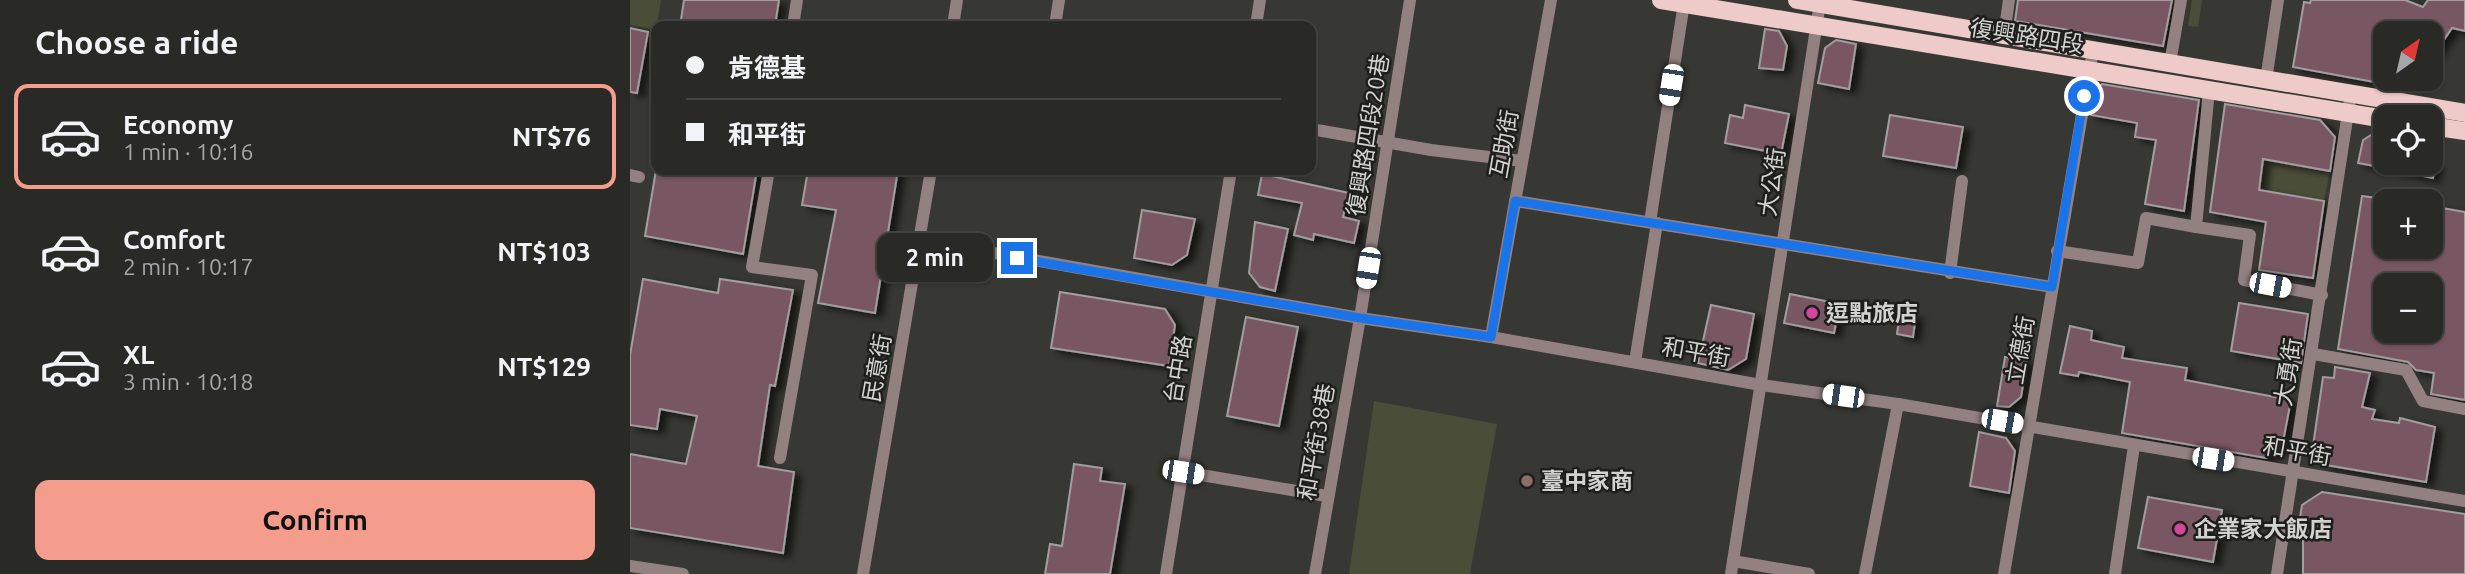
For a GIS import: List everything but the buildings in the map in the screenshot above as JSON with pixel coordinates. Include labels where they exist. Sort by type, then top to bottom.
[{"type":"main road","name":"復興路四段","points":[[1661,0],[2373,117]]},
{"type":"main road","name":"復興路四段","points":[[1797,0],[2465,113]]},
{"type":"main road","points":[[2443,128],[2465,131]]},
{"type":"street","points":[[794,21],[797,0]]},
{"type":"street","points":[[954,21],[957,0]]},
{"type":"street","points":[[1056,21],[1059,0]]},
{"type":"street","points":[[1257,21],[1260,0]]},
{"type":"street","name":"復興路四段20巷","points":[[1360,318],[1410,0]]},
{"type":"street","name":"互助街","points":[[1491,337],[1551,0]]},
{"type":"street","points":[[2004,35],[2008,0]]},
{"type":"street","points":[[2170,63],[2181,0]]},
{"type":"street","points":[[2266,80],[2278,0]]},
{"type":"street","name":"大公街","points":[[1732,568],[1820,3]]},
{"type":"street","points":[[1635,362],[1684,4]]},
{"type":"street","name":"立德街","points":[[2004,574],[2093,50]]},
{"type":"street","points":[[2196,227],[2209,90]]},
{"type":"street","name":"大勇街","points":[[2277,574],[2313,354],[2351,93]]},
{"type":"street","points":[[1316,130],[1522,161]]},
{"type":"street","points":[[768,175],[752,267],[812,275],[780,458]]},
{"type":"street","name":"民意街","points":[[863,574],[930,175]]},
{"type":"street","name":"台中路","points":[[1166,574],[1230,175]]},
{"type":"street","points":[[1950,273],[1962,181]]},
{"type":"street","points":[[1515,201],[1784,246],[1875,258],[1950,273],[2052,287]]},
{"type":"street","points":[[2057,251],[2138,263],[2146,218],[2250,235],[2244,280],[2322,295]]},
{"type":"street","name":"和平街","points":[[921,240],[1212,293],[1491,337],[1761,385],[1898,404],[2465,501]]},
{"type":"street","name":"和平街38巷","points":[[1315,574],[1360,318]]},
{"type":"street","points":[[2313,354],[2406,370],[2423,401],[2465,409]]},
{"type":"street","points":[[1865,574],[1898,404]]},
{"type":"street","points":[[2115,574],[2134,446]]},
{"type":"street","points":[[1183,472],[1327,496]]},
{"type":"street","points":[[630,566],[683,574]]},
{"type":"street","points":[[1732,568],[1809,574]]},
{"type":"green space","points":[[630,0],[661,0],[658,21],[651,21],[651,29],[630,25]]},
{"type":"green space","points":[[2192,0],[2202,0],[2198,27],[2188,26]]},
{"type":"green space","points":[[2263,159],[2330,171],[2324,201],[2259,190]]},
{"type":"green space","points":[[1374,401],[1497,424],[1470,574],[1349,574]]},
{"type":"place","name":"逗點旅店","points":[[1812,313]]},
{"type":"place","name":"臺中家商","points":[[1527,481]]},
{"type":"place","name":"企業家大飯店","points":[[2180,529]]},
{"type":"route","points":[[1017,258],[1360,318],[1491,337],[1515,201],[1784,246],[1875,258],[1950,273],[2052,287],[2084,96]]}]
